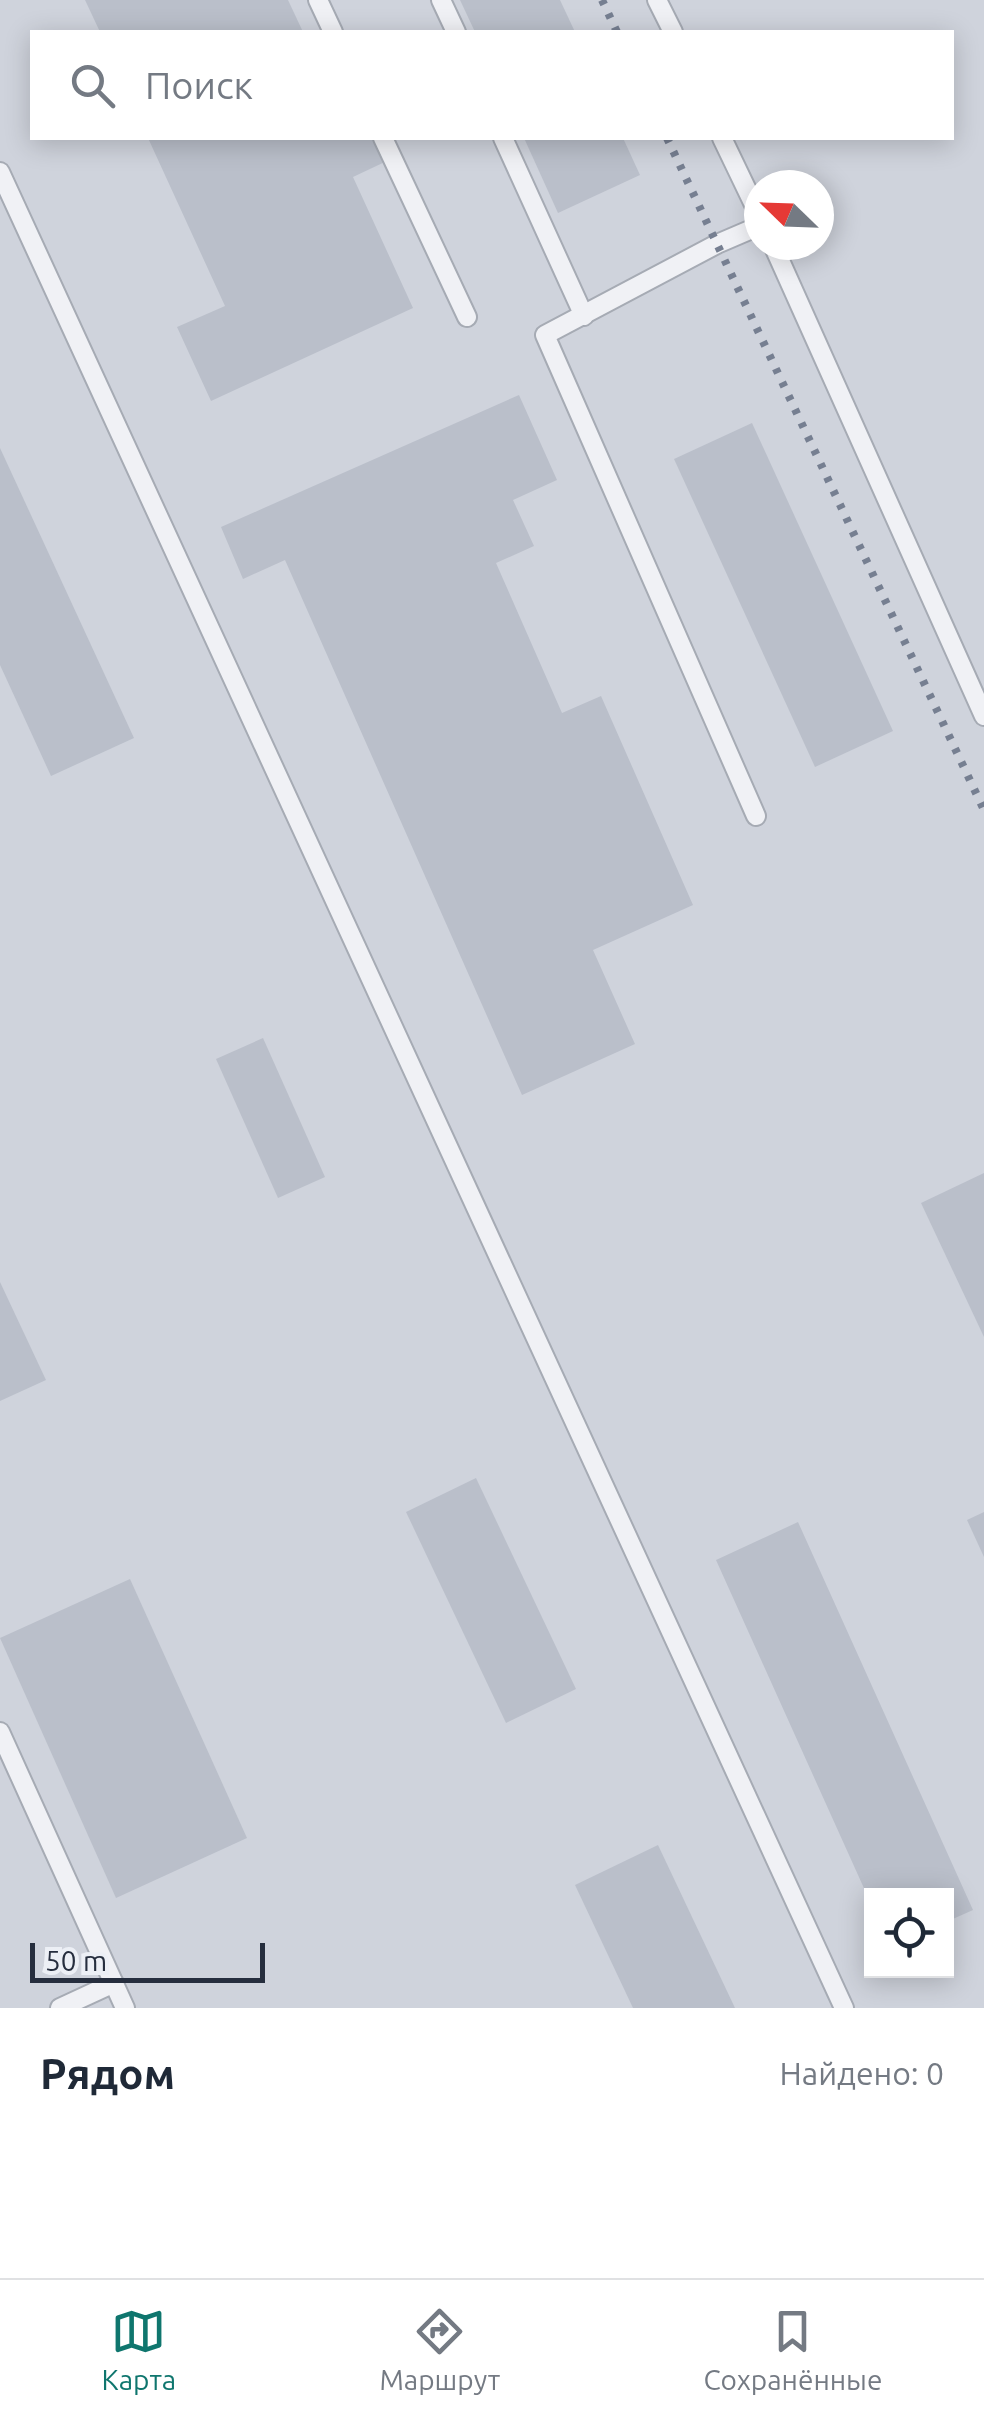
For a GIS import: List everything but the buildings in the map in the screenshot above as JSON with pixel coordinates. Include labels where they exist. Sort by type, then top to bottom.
[{"type":"lane","points":[[318,0],[332,30]]},
{"type":"lane","points":[[441,0],[455,30]]},
{"type":"lane","points":[[658,0],[672,30]]},
{"type":"lane","points":[[383,140],[467,317]]},
{"type":"lane","points":[[504,140],[584,316]]},
{"type":"lane","points":[[723,140],[744,184]]},
{"type":"lane","points":[[0,172],[844,2008]]},
{"type":"lane","points":[[744,232],[545,335],[756,816]]},
{"type":"lane","points":[[779,260],[984,716]]},
{"type":"lane","points":[[0,1732],[125,2008]]},
{"type":"lane","points":[[60,2008],[114,1983]]},
{"type":"shaded area","points":[[0,0],[984,0],[984,2008],[0,2008]]},
{"type":"railway","points":[[602,0],[616,30]]},
{"type":"railway","points":[[668,140],[984,810]]}]
